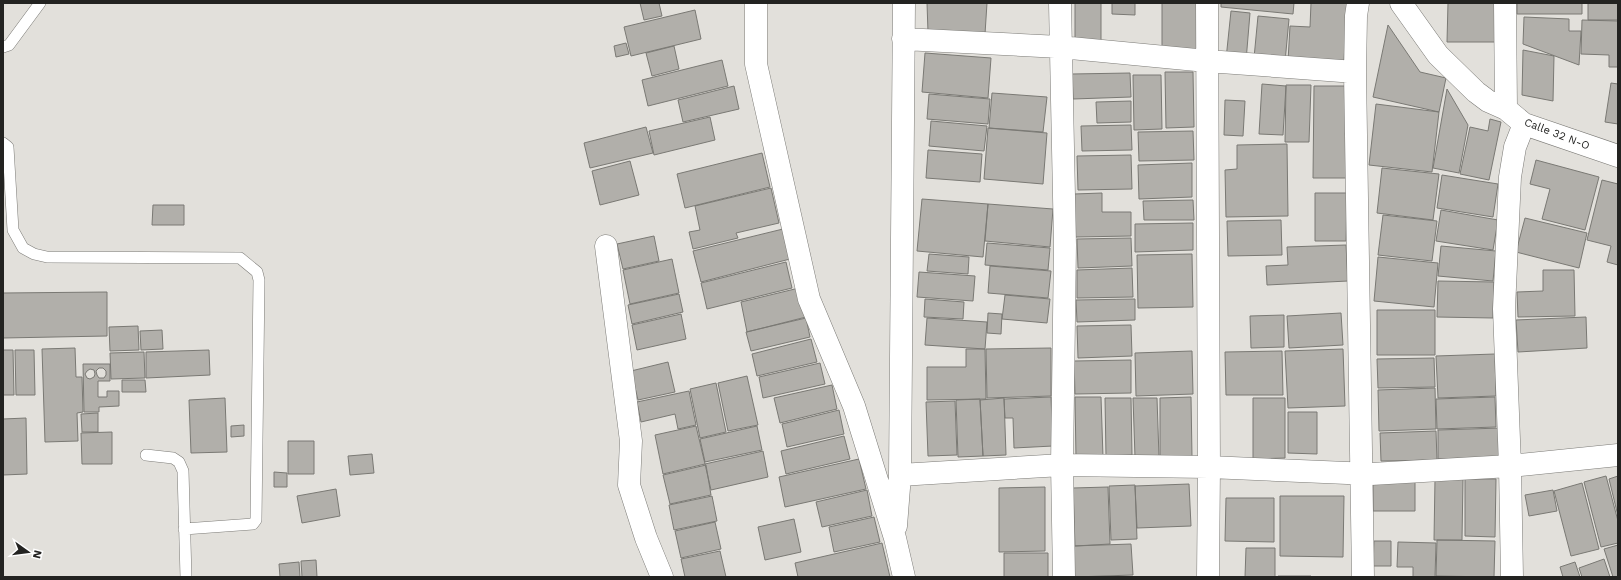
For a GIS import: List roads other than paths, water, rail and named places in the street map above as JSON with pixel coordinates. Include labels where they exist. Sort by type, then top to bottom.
[{"type":"street","points":[[756,3],[756,64],[809,299],[854,406],[895,538],[904,577]]},
{"type":"street","points":[[895,538],[900,474],[904,3]]},
{"type":"street","points":[[1060,3],[1066,245],[1062,465],[1064,577]]},
{"type":"street","points":[[1207,3],[1208,577]]},
{"type":"street","points":[[1358,3],[1356,16],[1355,72],[1363,577]]},
{"type":"street","name":"Calle 32 N-O","points":[[1401,3],[1438,55],[1476,92],[1488,101],[1506,109],[1524,124],[1618,156]]},
{"type":"street","points":[[1505,3],[1506,109]]},
{"type":"street","points":[[903,39],[1060,47],[1207,61],[1355,72]]},
{"type":"street","points":[[1512,577],[1510,466],[1504,309],[1510,177],[1515,147],[1524,124]]},
{"type":"street","points":[[606,246],[631,441],[629,485],[646,538],[662,577]]},
{"type":"street","points":[[900,474],[1062,465],[1209,467],[1362,473],[1510,466],[1618,455]]},
{"type":"lane","points":[[3,47],[8,45],[40,3]]},
{"type":"lane","points":[[3,143],[8,147],[12,230],[23,248],[34,254],[47,258],[240,258],[257,272],[259,280],[256,520],[253,524],[184,529]]},
{"type":"lane","points":[[146,455],[173,458],[179,462],[183,471],[186,577]]}]
